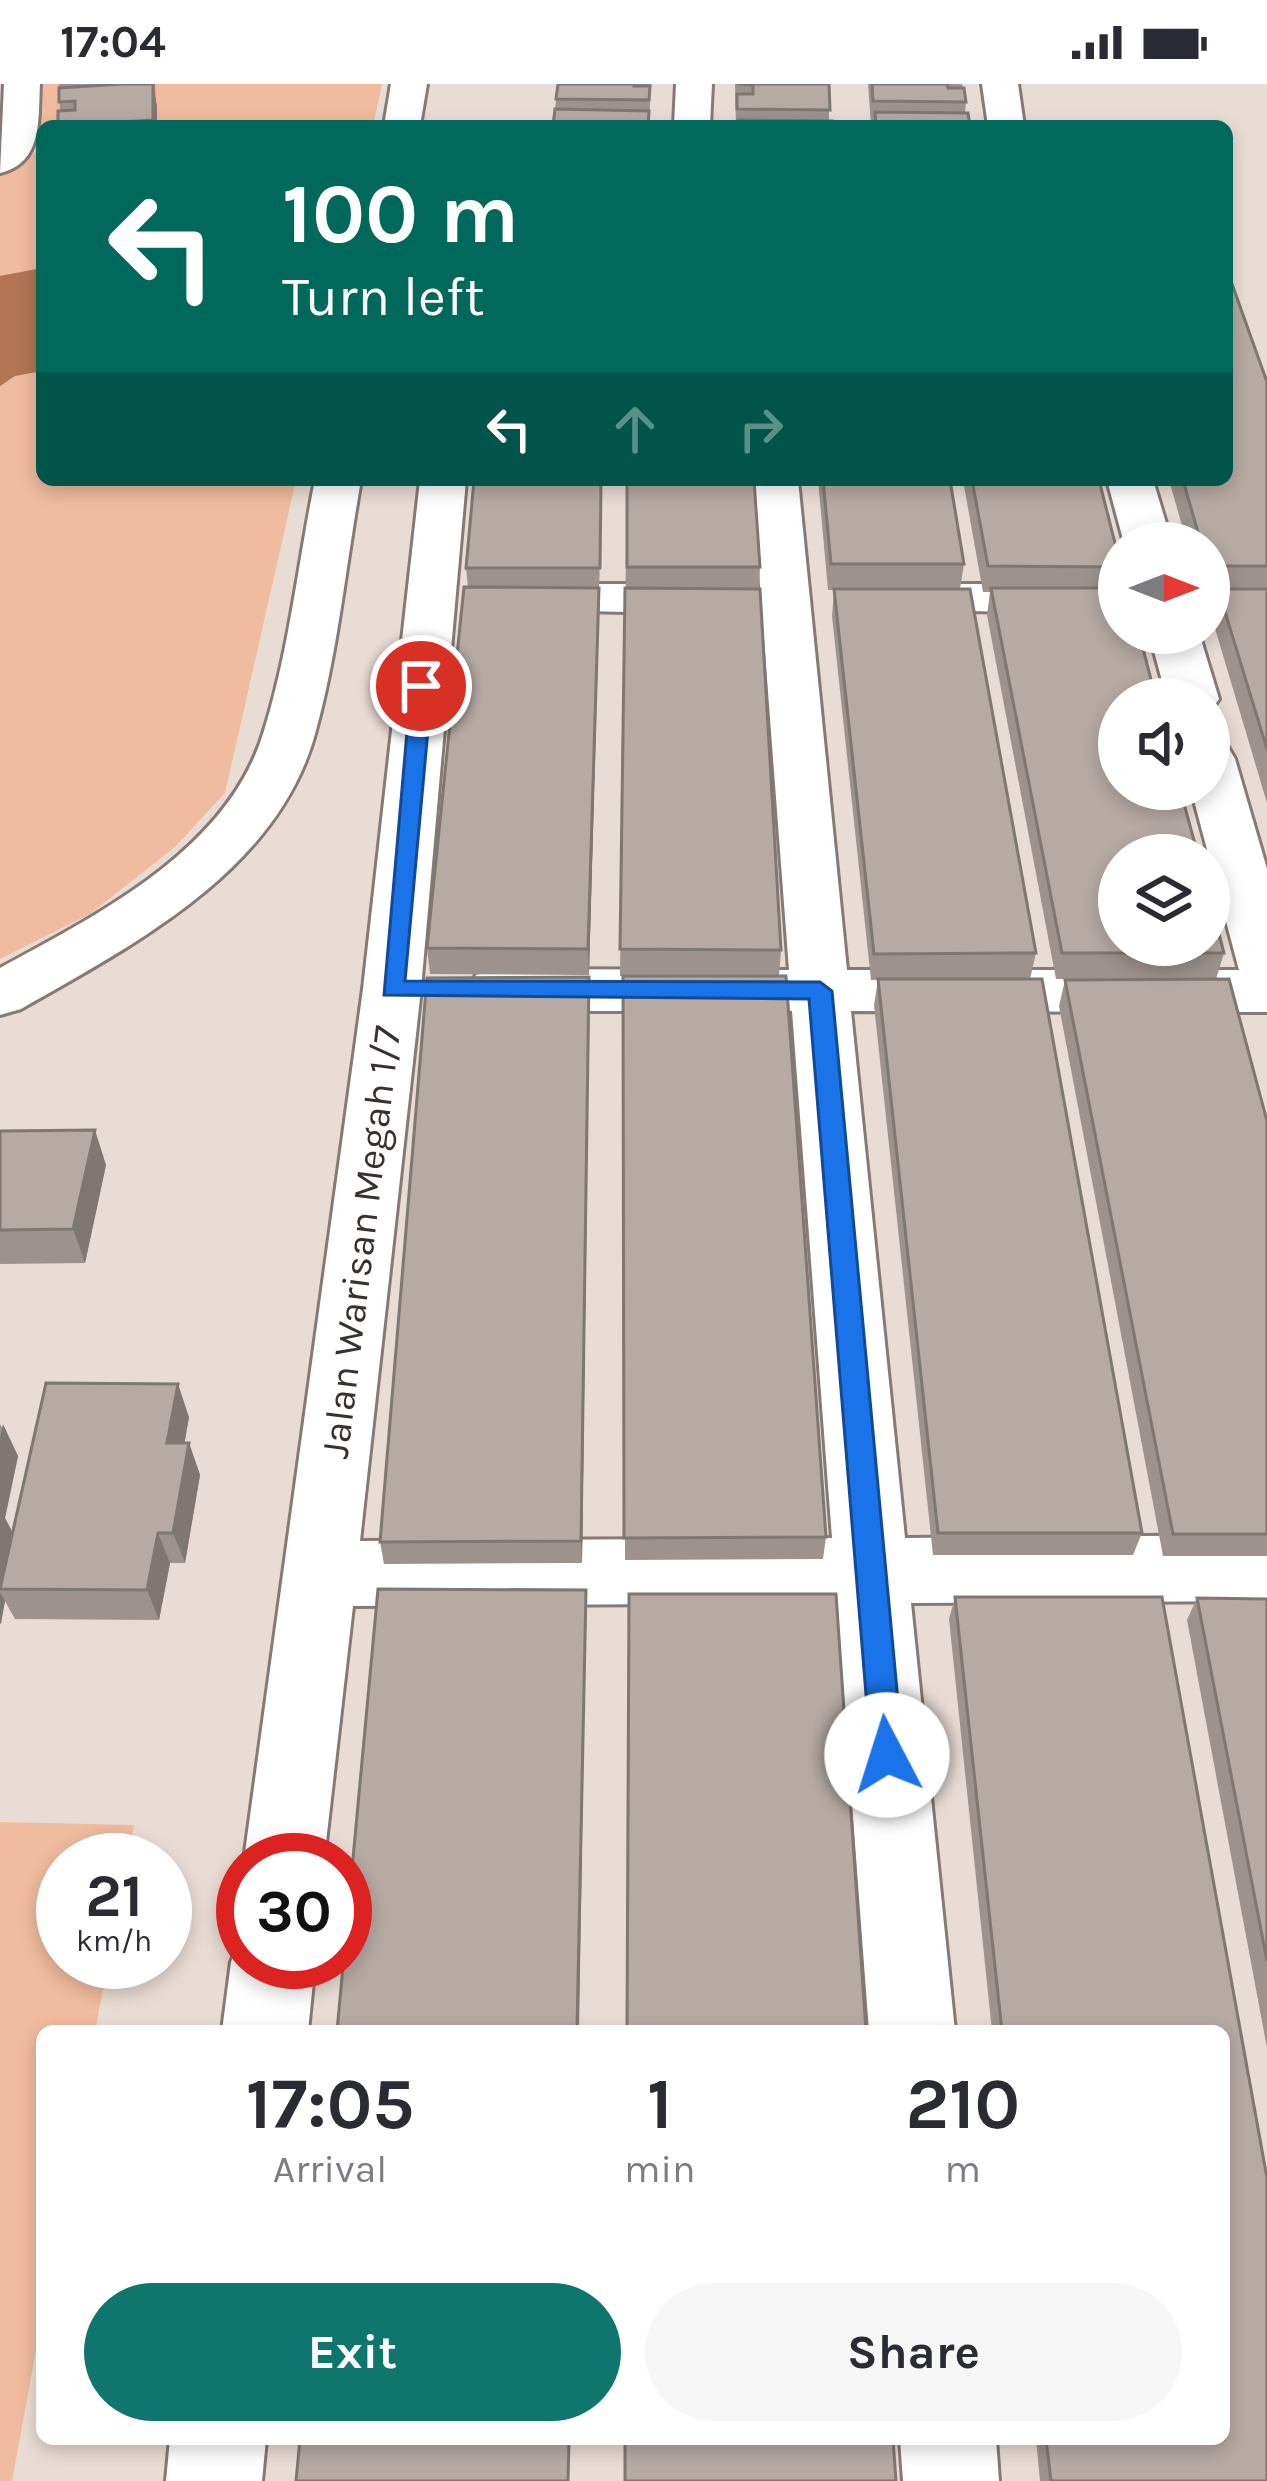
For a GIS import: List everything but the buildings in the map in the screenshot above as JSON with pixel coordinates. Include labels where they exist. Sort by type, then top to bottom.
[{"type":"street","points":[[0,162],[19,142],[22,84]]},
{"type":"street","points":[[403,120],[409,84]]},
{"type":"street","points":[[692,120],[694,84]]},
{"type":"street","points":[[1000,84],[1005,120]]},
{"type":"street","points":[[0,994],[139,917],[227,838],[260,798],[290,736],[337,486]]},
{"type":"street","name":"Jalan Warisan Megah 1/7","points":[[287,1833],[392,989],[442,486]]},
{"type":"street","points":[[777,486],[911,2025]]},
{"type":"street","points":[[1132,486],[1142,522]]},
{"type":"street","points":[[430,600],[1098,599]]},
{"type":"street","points":[[1223,810],[1267,969]]},
{"type":"street","points":[[392,989],[1267,991]]},
{"type":"street","points":[[317,1574],[1267,1568]]},
{"type":"street","points":[[266,2025],[270,1989]]},
{"type":"street","points":[[214,2481],[217,2445]]},
{"type":"street","points":[[948,2445],[951,2481]]},
{"type":"shaded area","points":[[41,84],[382,84],[374,120],[39,120]]},
{"type":"shaded area","points":[[36,152],[36,486],[295,486],[225,793],[175,847],[90,914],[0,959],[0,172]]},
{"type":"shaded area","points":[[36,269],[36,372],[15,376],[0,386],[0,276]]},
{"type":"shaded area","points":[[0,1822],[134,1825],[132,1833],[36,1833],[36,1989],[103,1989],[96,2025],[36,2025],[36,2351],[12,2481],[0,2481]]},
{"type":"route","points":[[421,686],[392,989],[820,991],[887,1755]]}]
